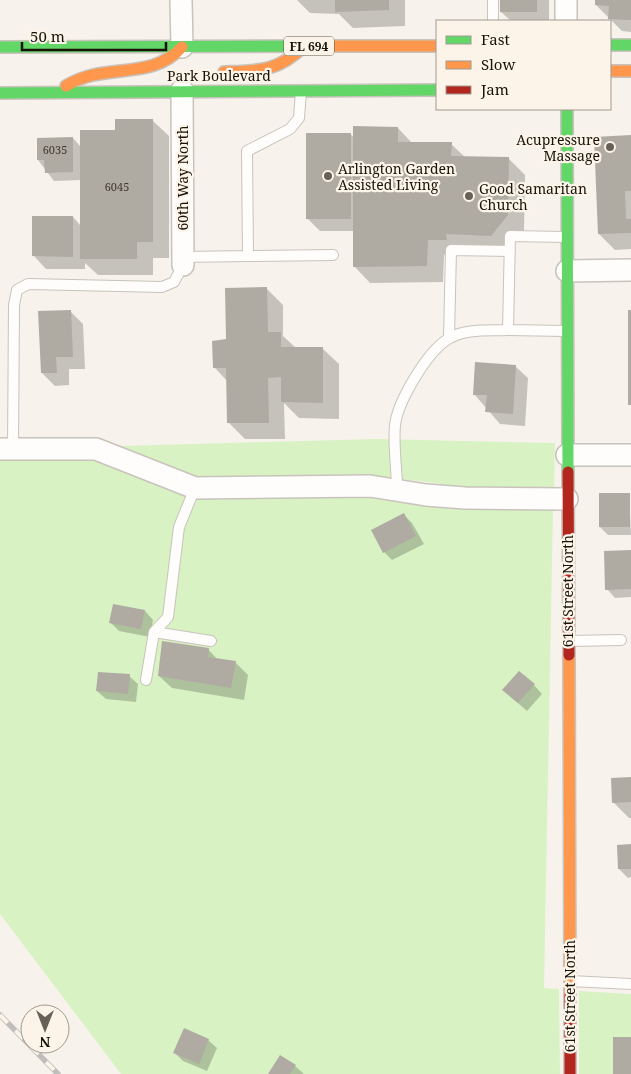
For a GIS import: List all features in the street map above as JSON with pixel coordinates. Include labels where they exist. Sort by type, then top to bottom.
[{"type":"main road","points":[[611,45],[631,45]]},
{"type":"main road","points":[[182,90],[216,73],[268,70],[292,59],[304,46]]},
{"type":"main road","name":"Park Boulevard","points":[[0,47],[436,46]]},
{"type":"main road","points":[[56,92],[71,83],[96,73],[155,67],[174,56],[182,47]]},
{"type":"main road","points":[[611,71],[631,71]]},
{"type":"main road","name":"Park Boulevard","points":[[0,93],[182,90],[436,90]]},
{"type":"main road","name":"61st Street North","points":[[567,110],[566,499],[570,1074]]},
{"type":"street","points":[[181,0],[182,47]]},
{"type":"street","points":[[566,0],[566,20]]},
{"type":"street","name":"60th Way North","points":[[182,90],[182,261]]},
{"type":"street","points":[[567,271],[631,270]]},
{"type":"street","points":[[6,449],[96,449],[195,488],[370,486],[465,498],[566,499]]},
{"type":"street","points":[[566,455],[631,455]]},
{"type":"lane","points":[[493,0],[493,20]]},
{"type":"lane","points":[[248,256],[247,151],[290,129],[299,118],[301,90]]},
{"type":"lane","points":[[508,330],[510,236],[567,237]]},
{"type":"lane","points":[[449,338],[451,250],[510,251]]},
{"type":"lane","points":[[6,449],[14,305],[17,290],[28,284],[162,287],[174,282],[182,261],[248,256],[333,256]]},
{"type":"lane","points":[[397,490],[395,424],[404,398],[427,359],[449,338],[475,331],[567,331]]},
{"type":"lane","points":[[146,680],[154,632],[168,617],[179,527],[195,488]]},
{"type":"lane","points":[[154,632],[211,641]]},
{"type":"lane","points":[[567,641],[621,640]]},
{"type":"lane","points":[[569,981],[631,984]]},
{"type":"green space","points":[[376,439],[555,443],[554,488],[466,487],[370,475],[197,476],[119,446]]},
{"type":"green space","points":[[0,460],[94,460],[196,499],[369,497],[464,509],[553,510],[544,988],[559,989],[560,1074],[121,1074],[70,1007],[70,1004],[68,1004],[0,914]]},
{"type":"green space","points":[[579,991],[631,994],[631,1074],[579,1074]]},
{"type":"building","points":[[335,0],[389,0],[389,10],[335,12]]},
{"type":"building","points":[[500,0],[537,0],[537,12],[500,12]]},
{"type":"building","points":[[595,0],[631,0],[631,20],[608,19],[609,6],[595,5]]},
{"type":"building","points":[[115,119],[153,119],[153,242],[137,242],[137,259],[80,259],[80,130],[115,130]]},
{"type":"building","name":"Good Samaritan Church","points":[[353,126],[398,127],[398,142],[452,142],[451,156],[509,157],[508,215],[491,236],[446,234],[447,240],[428,240],[427,266],[353,267]]},
{"type":"building","name":"Arlington Garden Assisted Living","points":[[306,133],[351,133],[351,219],[306,219]]},
{"type":"building","points":[[631,135],[631,191],[625,191],[626,219],[631,219],[631,233],[598,234],[594,137]]},
{"type":"building","points":[[73,137],[73,172],[45,173],[44,160],[37,160],[37,138]]},
{"type":"building","points":[[32,216],[73,216],[73,257],[32,256]]},
{"type":"building","points":[[267,287],[268,332],[281,332],[281,347],[323,347],[323,403],[281,402],[281,377],[268,378],[269,423],[227,423],[226,368],[213,368],[212,341],[226,339],[225,288]]},
{"type":"building","points":[[71,310],[73,357],[56,357],[57,373],[41,373],[38,311]]},
{"type":"building","points":[[628,310],[631,310],[631,405],[628,405]]},
{"type":"building","points":[[475,362],[516,365],[513,414],[485,412],[487,395],[473,395]]},
{"type":"building","points":[[599,493],[630,493],[630,527],[599,527]]},
{"type":"building","points":[[404,513],[416,536],[383,553],[371,530]]},
{"type":"building","points":[[631,550],[631,589],[605,590],[604,551]]},
{"type":"building","points":[[113,604],[145,610],[141,629],[109,623]]},
{"type":"building","points":[[162,641],[209,648],[208,657],[236,661],[231,688],[158,676]]},
{"type":"building","points":[[519,671],[535,684],[518,703],[502,690]]},
{"type":"building","points":[[98,672],[130,674],[128,694],[96,691]]},
{"type":"building","points":[[631,777],[631,802],[612,803],[611,778]]},
{"type":"building","points":[[631,844],[631,869],[618,869],[617,845]]},
{"type":"building","points":[[184,1028],[209,1039],[199,1064],[173,1053]]},
{"type":"building","points":[[613,1037],[631,1037],[631,1074],[613,1074]]},
{"type":"building","points":[[280,1055],[296,1065],[290,1074],[268,1074]]},
{"type":"railway","points":[[0,1015],[58,1074]]},
{"type":"traffic: fast","points":[[611,45],[631,45]]},
{"type":"traffic: fast","points":[[0,47],[324,46]]},
{"type":"traffic: fast","points":[[0,93],[436,90]]},
{"type":"traffic: fast","points":[[567,110],[568,472]]},
{"type":"traffic: slow","points":[[224,72],[267,68],[285,61],[304,46]]},
{"type":"traffic: slow","points":[[324,46],[436,46]]},
{"type":"traffic: slow","points":[[66,86],[96,74],[142,68],[156,64],[169,58],[182,47]]},
{"type":"traffic: slow","points":[[611,71],[631,71]]},
{"type":"traffic: slow","points":[[569,655],[570,996]]},
{"type":"traffic: jam","points":[[568,472],[569,655]]},
{"type":"traffic: jam","points":[[570,996],[570,1074]]},
{"type":"place","name":"Acupressure Massage","points":[[610,147]]},
{"type":"place","name":"Arlington Garden Assisted Living","points":[[328,176]]},
{"type":"place","name":"Good Samaritan Church","points":[[469,196]]}]
